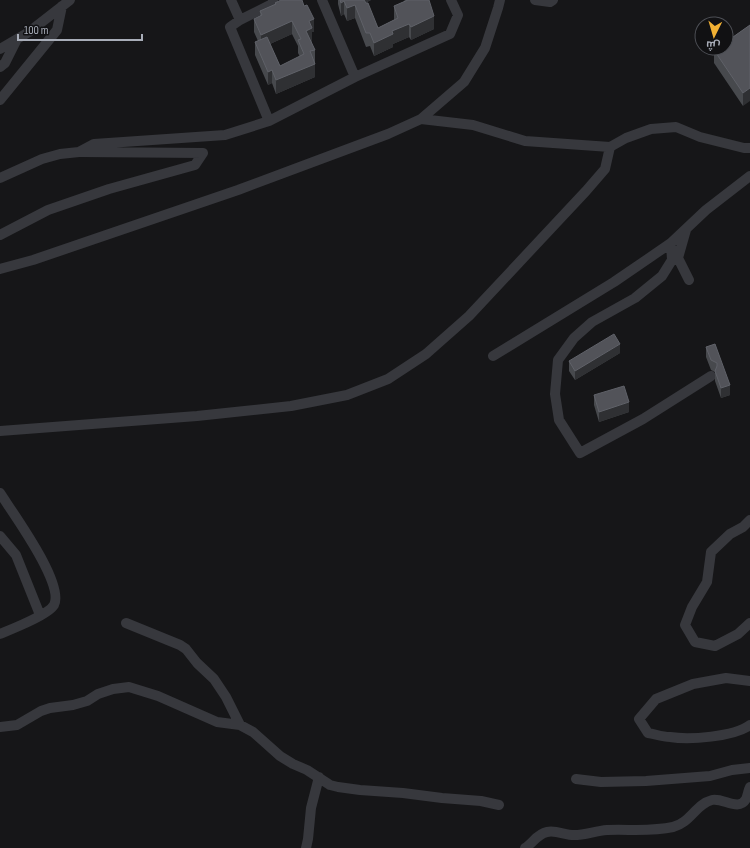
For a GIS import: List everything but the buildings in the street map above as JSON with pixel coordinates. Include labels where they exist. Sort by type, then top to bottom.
[{"type":"street","points":[[231,0],[240,20]]},
{"type":"street","points":[[269,121],[230,27],[240,20],[272,4],[274,0]]},
{"type":"street","points":[[322,0],[355,77]]},
{"type":"street","points":[[79,152],[94,144],[225,135],[269,121],[355,77],[450,34],[458,15],[451,0]]},
{"type":"street","points":[[0,269],[33,260],[238,190],[388,134],[420,119],[464,82],[485,48],[500,0]]},
{"type":"street","points":[[535,0],[550,2],[553,0]]},
{"type":"street","points":[[0,50],[66,3]]},
{"type":"street","points":[[0,100],[57,30],[66,3]]},
{"type":"street","points":[[0,67],[5,63],[17,39]]},
{"type":"street","points":[[420,119],[473,125],[525,141],[610,147],[626,138],[651,129],[676,127],[700,137],[744,148],[750,148]]},
{"type":"street","points":[[0,431],[197,416],[291,406],[346,395],[388,379],[426,354],[469,316],[605,169],[610,147]]},
{"type":"street","points":[[0,178],[42,159],[60,154],[79,152],[203,153],[195,165],[110,189],[48,210],[0,235]]},
{"type":"street","points":[[493,356],[614,282],[671,243],[706,210],[750,176]]},
{"type":"street","points":[[687,228],[678,258],[689,280]]},
{"type":"street","points":[[671,243],[672,260],[662,276],[635,298],[592,322],[574,338],[558,360],[555,394],[559,420],[580,453],[643,419],[711,376]]},
{"type":"street","points":[[0,493],[42,558],[54,588],[56,599],[53,606],[40,615],[0,634]]},
{"type":"street","points":[[750,520],[743,527],[730,534],[711,552],[707,582],[692,607],[685,625],[695,642],[715,646],[738,634],[750,623]]},
{"type":"street","points":[[0,536],[16,555],[40,615]]},
{"type":"street","points":[[126,623],[180,645],[186,649],[197,664],[214,679],[226,697],[240,725]]},
{"type":"street","points":[[750,681],[726,678],[693,684],[656,699],[639,719],[648,733],[670,738],[708,737],[744,730],[750,725]]},
{"type":"street","points":[[0,727],[17,725],[41,711],[50,708],[73,705],[87,701],[98,694],[113,689],[129,687],[158,696],[217,722],[240,725],[252,732],[280,756],[319,777],[330,785],[338,788],[403,792],[442,798],[481,801],[499,805]]},
{"type":"street","points":[[576,779],[601,782],[646,781],[710,776],[732,770],[750,768]]},
{"type":"street","points":[[306,848],[311,808],[319,777]]},
{"type":"street","points":[[525,848],[540,834],[547,832],[574,835],[607,830],[661,829],[675,826],[688,820],[702,805],[711,800],[718,799],[730,804],[742,803],[745,800],[750,787]]}]
